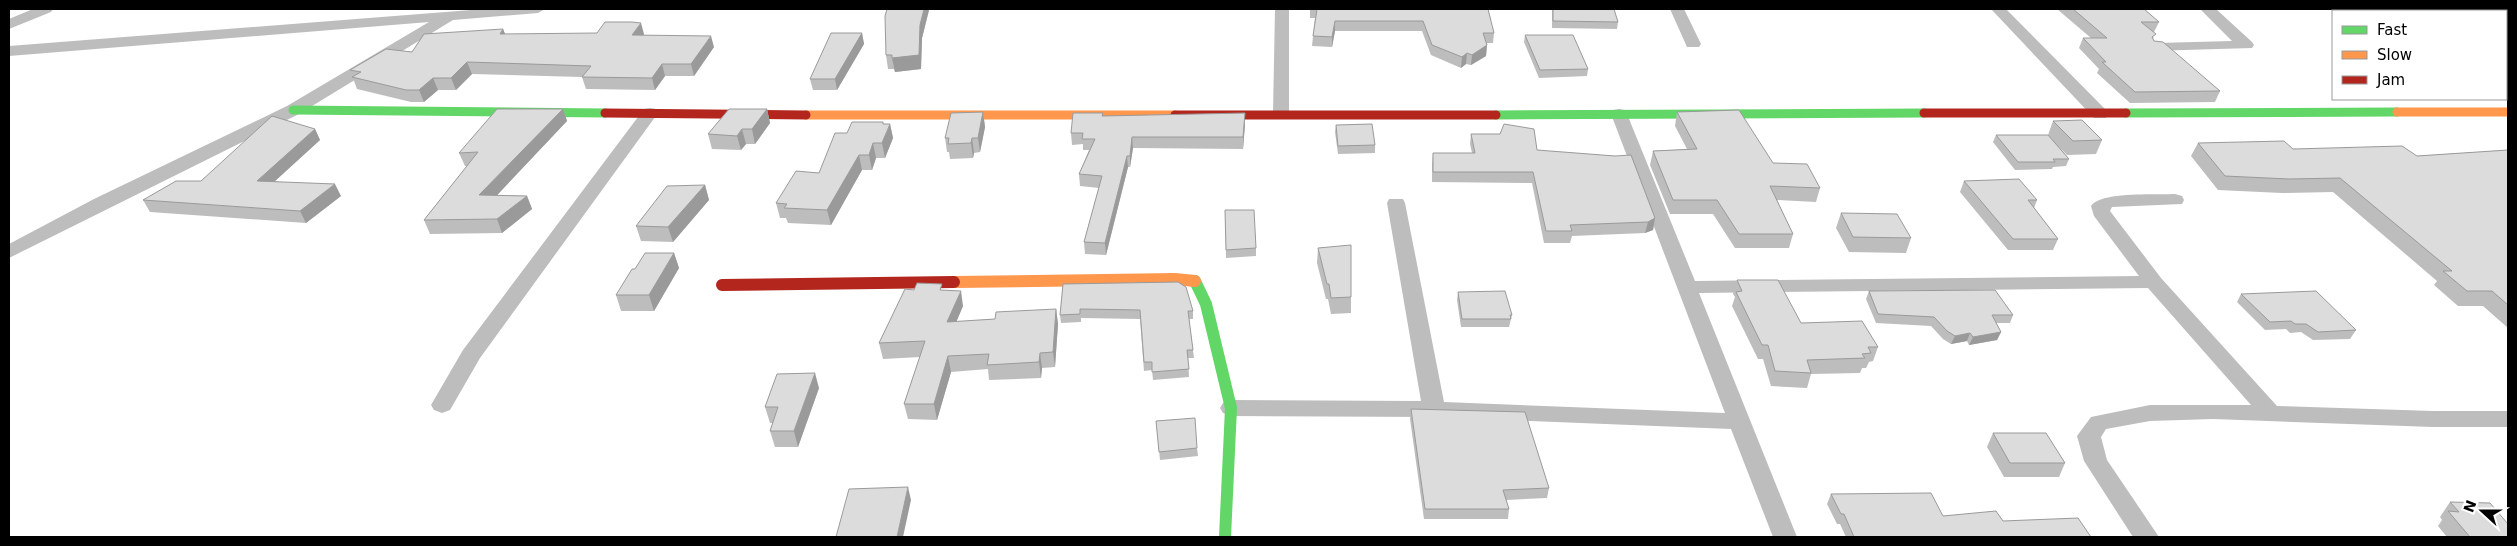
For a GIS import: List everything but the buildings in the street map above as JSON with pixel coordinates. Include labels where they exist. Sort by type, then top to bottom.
[{"type":"street","points":[[9,24],[46,9]]},
{"type":"street","points":[[9,51],[458,12],[538,9]]},
{"type":"street","points":[[1280,113],[1282,9]]},
{"type":"street","points":[[1677,9],[1693,44]]},
{"type":"street","points":[[1998,9],[2100,114]]},
{"type":"street","points":[[2157,48],[2246,44],[2207,9]]},
{"type":"street","points":[[9,252],[101,204],[293,110],[458,12]]},
{"type":"street","points":[[293,110],[941,116],[1280,113],[2100,114],[2508,112]]},
{"type":"street","points":[[442,405],[471,355],[650,113]]},
{"type":"street","points":[[1619,114],[1689,287],[1785,537]]},
{"type":"street","points":[[2175,200],[2108,202],[2100,206],[2101,212],[2154,282],[2272,414]]},
{"type":"street","points":[[1396,203],[1434,409]]},
{"type":"street","points":[[722,285],[1175,279],[1196,281],[1206,304],[1231,408],[1225,537]]},
{"type":"street","points":[[1689,287],[2154,282]]},
{"type":"street","points":[[1231,408],[1434,409],[1739,420]]},
{"type":"street","points":[[2146,537],[2096,461],[2089,436],[2099,423],[2150,413],[2213,411],[2508,419]]},
{"type":"traffic: fast","points":[[293,110],[605,113]]},
{"type":"traffic: fast","points":[[2126,113],[2397,112]]},
{"type":"traffic: fast","points":[[1496,115],[1924,113]]},
{"type":"traffic: fast","points":[[1195,281],[1206,304],[1231,408],[1225,537]]},
{"type":"traffic: slow","points":[[2397,112],[2508,112]]},
{"type":"traffic: slow","points":[[806,115],[1175,115]]},
{"type":"traffic: slow","points":[[954,282],[1175,279],[1195,281]]},
{"type":"traffic: jam","points":[[605,113],[806,115]]},
{"type":"traffic: jam","points":[[1924,113],[2126,113]]},
{"type":"traffic: jam","points":[[1175,115],[1496,115]]},
{"type":"traffic: jam","points":[[722,285],[954,282]]}]
